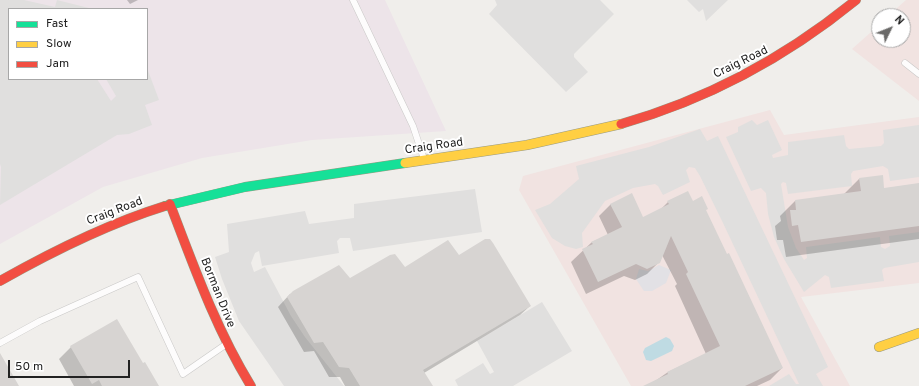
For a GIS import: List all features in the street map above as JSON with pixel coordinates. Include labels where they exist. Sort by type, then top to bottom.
[{"type":"main road","name":"Craig Road","points":[[0,281],[70,243],[109,226],[170,204],[218,192],[558,140],[628,122],[660,111],[737,79],[784,55],[817,32],[856,0]]},
{"type":"main road","name":"Borman Drive","points":[[170,204],[201,291],[226,345],[251,386]]},
{"type":"main road","points":[[879,347],[919,333]]},
{"type":"lane","points":[[353,0],[413,126],[425,161]]},
{"type":"lane","points":[[905,63],[919,74]]},
{"type":"lane","points":[[0,343],[40,321],[138,277],[183,374],[226,345]]},
{"type":"shaded area","points":[[0,0],[385,0],[446,131],[312,140],[202,158],[103,187],[0,244]]},
{"type":"shaded area","points":[[0,0],[24,0],[55,7],[57,0],[89,8],[8,8],[8,80],[98,80],[111,101],[116,96],[107,80],[148,80],[148,71],[159,100],[145,105],[152,125],[129,134],[117,135],[0,205]]},
{"type":"shaded area","points":[[495,0],[600,0],[614,14],[574,54],[574,57],[588,72],[566,92],[489,14],[497,5]]},
{"type":"shaded area","points":[[687,0],[728,0],[706,21],[703,9],[699,12]]},
{"type":"shaded area","points":[[906,0],[919,0],[919,101],[852,49],[871,32],[871,48],[911,48],[911,8],[897,8]]},
{"type":"shaded area","points":[[770,110],[784,135],[919,117],[919,283],[801,297],[850,386],[631,386],[519,190],[523,176]]},
{"type":"shaded area","points":[[752,120],[757,125],[768,120],[782,150],[772,155],[773,158],[788,155],[788,142],[844,135],[846,146],[849,149],[881,146],[884,143],[883,130],[919,125],[919,177],[890,181],[888,169],[883,166],[853,171],[851,174],[852,186],[788,194],[786,183],[783,182],[781,184],[788,227],[796,248],[804,260],[807,258],[806,247],[880,237],[881,247],[885,249],[890,246],[889,236],[919,232],[919,262],[884,268],[882,270],[884,281],[831,288],[829,277],[825,275],[804,292],[784,259],[774,237],[768,214],[766,193],[761,188],[751,191],[726,137],[738,132],[738,127]]},
{"type":"shaded area","points":[[700,129],[707,141],[718,136],[828,367],[816,374],[823,386],[769,386],[789,374],[796,384],[799,384],[723,223],[695,168],[689,167],[686,170],[690,182],[663,195],[658,186],[655,184],[633,188],[605,201],[582,233],[583,247],[576,249],[565,246],[552,238],[535,210],[550,204],[579,179],[576,166],[649,147]]},
{"type":"shaded area","points":[[475,189],[482,232],[353,251],[350,238],[340,238],[337,241],[339,253],[262,266],[259,251],[255,253],[251,263],[254,272],[265,267],[291,316],[305,337],[344,386],[284,386],[239,321],[222,279],[215,257],[229,252],[227,224],[305,211],[309,224],[354,218],[354,204]]},
{"type":"shaded area","points":[[659,265],[671,270],[666,283],[652,291],[644,291],[636,279],[639,269],[648,271]]},
{"type":"shaded area","points":[[542,302],[572,351],[513,386],[458,386],[455,380],[483,363],[490,374],[494,372],[477,341]]},
{"type":"water","points":[[666,337],[670,339],[674,346],[672,351],[651,361],[646,360],[643,352],[645,348]]},
{"type":"building","points":[[883,175],[884,188],[919,183],[919,226],[801,242],[798,225],[792,226],[790,210],[796,210],[795,200],[861,191],[859,178]]},
{"type":"building","points":[[688,191],[693,201],[702,196],[708,209],[706,210],[727,254],[729,253],[783,368],[745,386],[643,386],[668,374],[667,372],[720,346],[686,274],[688,272],[671,236],[660,263],[647,269],[636,264],[598,282],[582,249],[593,244],[591,242],[622,227],[610,204],[632,193],[643,217],[669,204],[667,201]]},
{"type":"building","points":[[485,239],[490,239],[493,243],[531,306],[423,370],[433,386],[360,386],[349,368],[339,367],[323,342],[314,343],[287,297],[293,291],[339,265],[350,278],[390,255],[395,254],[405,267],[448,240],[459,255]]},
{"type":"building","points":[[117,319],[143,363],[145,362],[159,386],[102,386],[99,380],[92,384],[70,346]]},
{"type":"building","points":[[0,353],[19,386],[0,386]]},
{"type":"traffic: fast","points":[[165,206],[245,187],[405,163]]},
{"type":"traffic: slow","points":[[405,163],[527,145],[621,124]]},
{"type":"traffic: slow","points":[[879,347],[919,333]]},
{"type":"traffic: jam","points":[[621,124],[685,102],[745,74],[802,40],[856,0]]},
{"type":"traffic: jam","points":[[170,204],[216,320],[251,386]]},
{"type":"traffic: jam","points":[[0,281],[81,239],[122,221],[165,206]]}]
